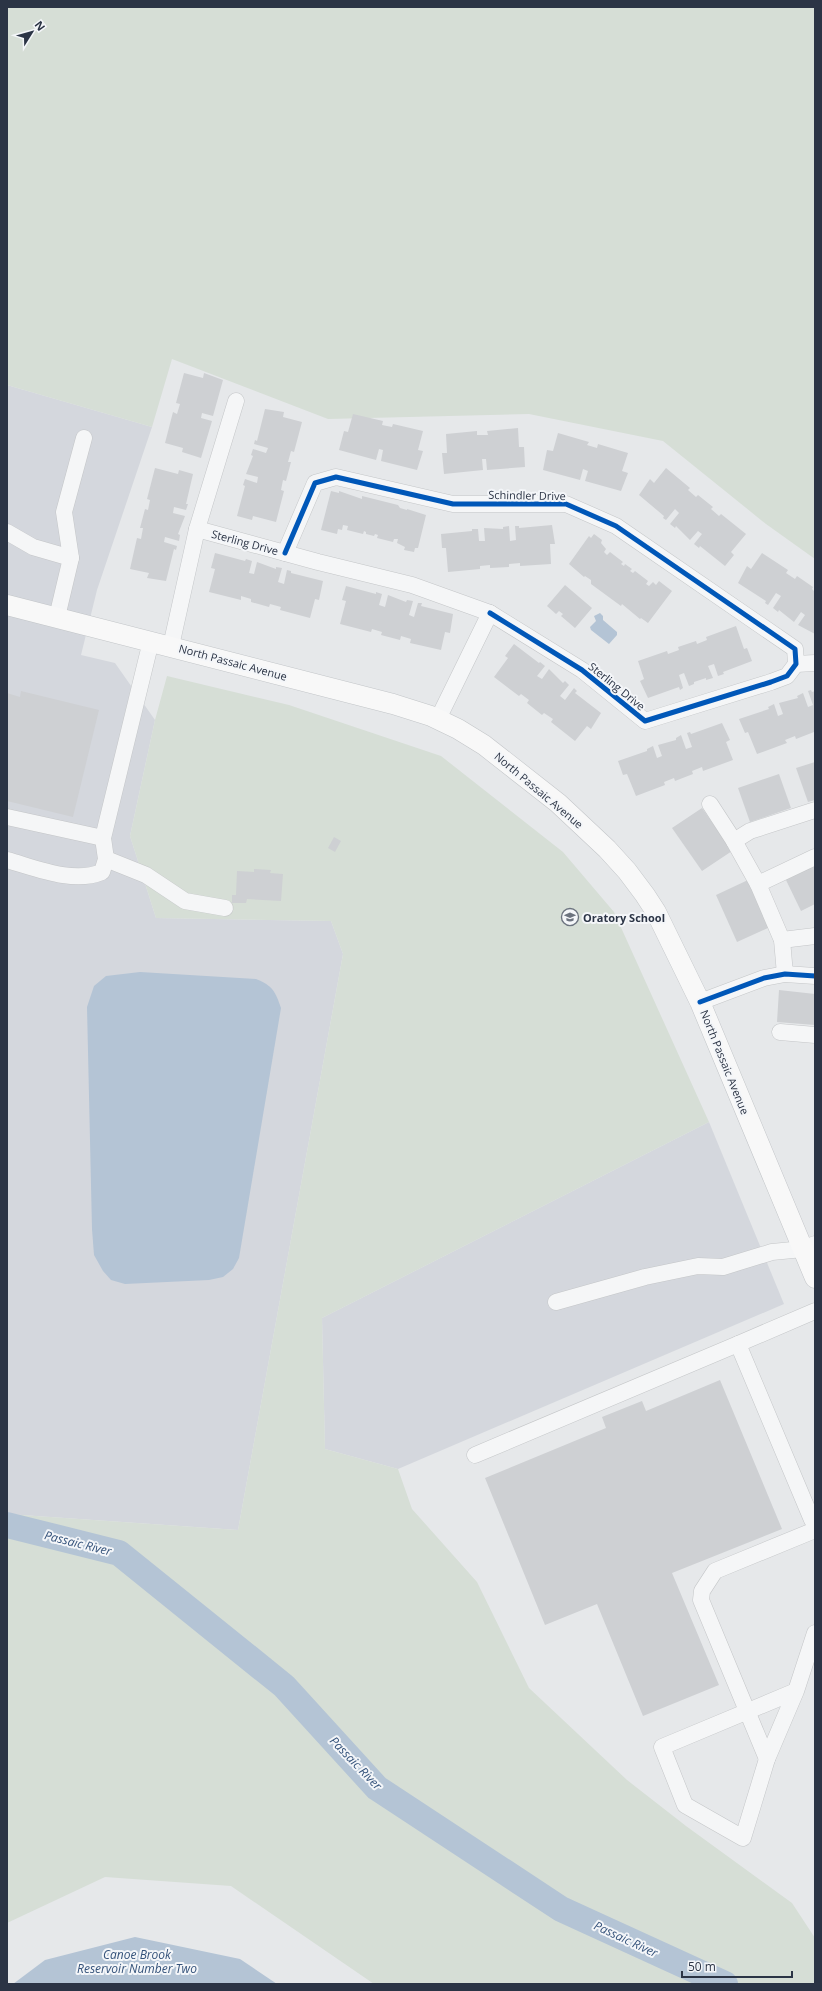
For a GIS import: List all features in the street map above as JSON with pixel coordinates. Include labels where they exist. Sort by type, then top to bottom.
[{"type":"main road","name":"North Passaic Avenue","points":[[7,605],[172,646],[392,704],[438,719],[484,744],[558,803],[607,849],[627,871],[656,912],[700,1002],[809,1246],[815,1278]]},
{"type":"street","name":"Sterling Drive","points":[[236,401],[197,529],[412,585],[490,613],[582,670],[645,721],[792,670]]},
{"type":"street","points":[[57,617],[72,558],[64,512],[84,438]]},
{"type":"street","name":"Schindler Drive","points":[[285,553],[315,483],[336,477],[453,504],[566,504],[616,526],[795,649],[792,670]]},
{"type":"street","points":[[172,646],[197,529]]},
{"type":"street","points":[[7,532],[33,547],[72,558]]},
{"type":"street","points":[[438,719],[490,613]]},
{"type":"street","points":[[7,860],[61,875],[92,876],[102,872],[106,859],[103,838],[151,641]]},
{"type":"street","points":[[792,670],[815,663]]},
{"type":"street","points":[[710,804],[734,841],[758,884],[782,940],[785,974]]},
{"type":"street","points":[[734,841],[750,831],[815,810]]},
{"type":"street","points":[[7,818],[103,838]]},
{"type":"street","points":[[758,884],[815,857]]},
{"type":"street","points":[[106,859],[146,875],[185,900],[225,908]]},
{"type":"street","points":[[782,940],[815,936]]},
{"type":"street","points":[[700,1002],[764,978],[785,974],[815,976]]},
{"type":"street","points":[[780,1032],[815,1035]]},
{"type":"street","points":[[556,1302],[645,1277],[698,1266],[723,1267],[772,1252],[809,1246]]},
{"type":"street","points":[[475,1455],[815,1311]]},
{"type":"street","points":[[738,1344],[812,1520],[815,1522]]},
{"type":"street","points":[[767,1759],[701,1600],[702,1591],[715,1571],[815,1530]]},
{"type":"street","points":[[796,1691],[662,1748],[685,1805],[743,1838],[767,1759],[796,1691],[815,1633]]},
{"type":"shaded area","points":[[7,7],[815,7],[815,559],[766,524],[663,441],[529,414],[328,419],[172,359],[152,427],[7,385]]},
{"type":"shaded area","points":[[7,385],[152,427],[97,590],[81,655],[115,663],[155,720],[130,836],[156,918],[331,921],[343,954],[238,1530],[7,1514]]},
{"type":"shaded area","points":[[167,676],[289,705],[441,756],[563,852],[614,912],[709,1122],[322,1318],[325,1449],[398,1469],[412,1509],[477,1582],[529,1688],[627,1780],[686,1826],[792,1903],[815,1938],[815,1984],[374,1984],[231,1886],[105,1877],[7,1923],[7,1514],[238,1530],[343,954],[331,921],[156,918],[130,836],[155,720]]},
{"type":"shaded area","points":[[709,1122],[784,1304],[398,1469],[325,1449],[322,1318]]},
{"type":"water","points":[[600,613],[603,616],[603,620],[617,632],[617,635],[609,644],[591,630],[590,627],[596,621],[594,616]]},
{"type":"water","points":[[140,972],[256,979],[266,984],[273,990],[281,1008],[239,1258],[233,1269],[223,1277],[209,1280],[125,1284],[111,1280],[103,1271],[94,1255],[92,1229],[87,1007],[94,986],[106,976]]},
{"type":"water","name":"Canoe Brook Reservoir Number Two","points":[[135,1937],[240,1959],[277,1984],[13,1984],[45,1960]]},
{"type":"building","points":[[184,373],[203,378],[204,373],[223,380],[213,416],[202,413],[201,418],[212,421],[201,458],[182,452],[183,448],[165,443],[173,412],[177,414],[180,404],[176,403]]},
{"type":"building","points":[[265,409],[284,412],[283,417],[302,422],[294,452],[291,451],[288,462],[291,462],[286,481],[283,480],[281,490],[284,491],[276,522],[253,516],[252,520],[237,516],[245,486],[243,485],[245,479],[257,483],[258,477],[246,474],[253,456],[251,455],[253,449],[266,453],[268,448],[254,444],[255,440],[257,441]]},
{"type":"building","points":[[353,414],[383,421],[382,425],[392,427],[393,424],[423,431],[418,450],[423,451],[417,470],[381,461],[383,450],[379,449],[376,460],[339,450],[344,431],[348,432]]},
{"type":"building","points":[[518,428],[519,447],[524,447],[525,467],[487,470],[486,459],[482,459],[483,470],[444,474],[442,453],[447,453],[446,434],[477,431],[477,435],[488,435],[487,431]]},
{"type":"building","points":[[558,433],[589,442],[587,445],[597,448],[598,444],[628,453],[622,471],[628,473],[621,491],[585,481],[588,471],[583,469],[580,480],[543,470],[547,450],[553,451]]},
{"type":"building","points":[[155,468],[178,474],[179,470],[193,474],[186,510],[174,507],[173,513],[185,516],[178,534],[180,535],[179,541],[165,537],[164,542],[177,546],[176,550],[174,549],[166,581],[147,578],[149,573],[130,569],[137,538],[141,539],[143,528],[140,528],[145,509],[148,510],[150,500],[147,499]]},
{"type":"building","points":[[666,468],[690,488],[688,490],[696,497],[698,495],[713,507],[711,509],[719,516],[721,514],[746,534],[731,552],[734,555],[725,566],[700,546],[699,548],[694,544],[702,534],[698,531],[690,540],[676,526],[675,528],[670,524],[679,513],[675,509],[666,520],[663,518],[664,516],[639,495],[650,479],[654,483]]},
{"type":"building","points":[[331,491],[339,493],[339,491],[362,499],[362,496],[398,505],[400,508],[426,515],[418,548],[415,548],[414,552],[404,550],[405,547],[397,543],[398,539],[394,539],[393,542],[377,538],[378,535],[375,534],[374,536],[366,534],[364,531],[363,534],[347,530],[348,526],[343,525],[342,530],[338,529],[337,534],[321,530]]},
{"type":"building","points":[[552,525],[555,544],[550,544],[551,564],[520,566],[520,563],[509,564],[509,567],[490,568],[490,565],[480,566],[480,569],[448,572],[446,548],[442,548],[441,534],[478,529],[479,541],[485,541],[484,528],[503,529],[503,527],[509,526],[510,541],[516,540],[515,526],[519,526],[519,528]]},
{"type":"building","points":[[594,534],[602,540],[601,543],[606,549],[604,552],[607,555],[610,552],[623,562],[621,564],[624,566],[625,564],[632,569],[630,571],[633,573],[635,571],[648,581],[646,584],[649,586],[653,582],[656,585],[659,581],[672,591],[648,623],[641,618],[640,619],[622,604],[621,606],[591,584],[591,580],[585,576],[584,577],[569,564],[589,536],[591,538]]},
{"type":"building","points":[[215,553],[245,561],[246,559],[252,561],[249,573],[254,574],[257,562],[276,569],[276,567],[282,568],[278,582],[284,584],[287,570],[291,571],[291,573],[323,581],[319,600],[315,599],[310,618],[280,610],[281,607],[270,604],[269,607],[251,602],[251,599],[241,596],[241,600],[209,592],[215,569],[211,568]]},
{"type":"building","points":[[762,553],[788,570],[786,573],[795,579],[797,576],[813,587],[812,589],[815,592],[815,634],[798,625],[805,615],[801,612],[794,622],[779,610],[778,612],[773,608],[781,596],[776,593],[768,605],[765,603],[766,601],[738,583],[747,566],[751,569]]},
{"type":"building","points":[[565,585],[592,608],[575,628],[561,616],[563,614],[559,611],[556,614],[547,606]]},
{"type":"building","points":[[346,586],[376,594],[376,592],[382,594],[379,605],[385,607],[388,595],[406,602],[407,600],[413,601],[409,615],[414,617],[418,603],[422,603],[421,606],[453,614],[450,633],[445,632],[441,650],[410,643],[411,639],[401,636],[400,640],[381,635],[382,632],[372,629],[371,632],[340,624],[346,601],[342,600]]},
{"type":"building","points":[[736,626],[744,649],[747,648],[752,661],[723,672],[724,674],[718,676],[714,664],[708,666],[713,678],[706,680],[706,678],[694,682],[694,684],[689,686],[684,673],[679,675],[683,688],[680,690],[679,687],[648,698],[640,681],[644,679],[638,661],[667,651],[668,654],[679,650],[678,647],[696,641],[697,644],[707,640],[706,637]]},
{"type":"building","points":[[514,644],[545,666],[537,676],[542,679],[549,669],[563,683],[565,681],[569,685],[560,696],[565,700],[574,688],[577,691],[575,693],[601,713],[591,729],[587,726],[575,741],[551,722],[553,719],[544,713],[542,715],[527,703],[529,700],[521,694],[519,696],[494,677],[508,658],[505,656]]},
{"type":"building","points":[[811,690],[812,692],[815,691],[814,732],[796,739],[795,736],[785,740],[787,743],[757,754],[748,732],[745,733],[739,719],[769,709],[768,707],[774,704],[778,716],[783,714],[779,703],[798,698],[797,696],[803,693],[808,707],[813,705],[808,691]]},
{"type":"building","points":[[21,691],[99,710],[73,817],[7,801],[7,693],[20,697]]},
{"type":"building","points":[[722,723],[730,740],[726,742],[733,760],[703,771],[702,767],[692,771],[693,774],[675,781],[674,778],[664,782],[665,785],[636,796],[627,774],[623,775],[618,761],[647,751],[647,749],[653,746],[657,758],[662,756],[658,745],[676,740],[676,738],[681,735],[686,749],[692,747],[687,733],[690,732],[691,734]]},
{"type":"building","points":[[815,762],[815,800],[808,802],[796,768]]},
{"type":"building","points":[[779,774],[791,808],[750,822],[738,788]]},
{"type":"building","points":[[702,808],[732,851],[702,871],[672,828]]},
{"type":"building","points":[[334,837],[341,841],[335,852],[328,848]]},
{"type":"building","points":[[815,865],[815,904],[801,911],[785,878]]},
{"type":"building","points":[[254,869],[271,870],[270,873],[283,874],[281,901],[247,899],[246,903],[232,903],[232,895],[236,895],[237,871],[254,872]]},
{"type":"building","points":[[748,880],[770,927],[737,942],[716,895]]},
{"type":"building","points":[[779,990],[815,994],[815,1025],[777,1022]]},
{"type":"building","points":[[720,1380],[782,1529],[672,1573],[719,1685],[643,1716],[597,1604],[545,1625],[485,1478],[606,1428],[602,1417],[642,1401],[646,1411]]},
{"type":"waterway","name":"Passaic River","points":[[7,1525],[119,1553],[284,1686],[377,1788],[561,1909],[725,1984]]},
{"type":"cycle path","points":[[285,553],[315,483],[336,477],[453,504],[566,504],[616,526],[795,649],[796,664],[787,676],[645,721],[582,670],[490,613]]},
{"type":"cycle path","points":[[700,1002],[764,978],[785,974],[815,976]]},
{"type":"place","name":"Oratory School","points":[[570,917]]}]
